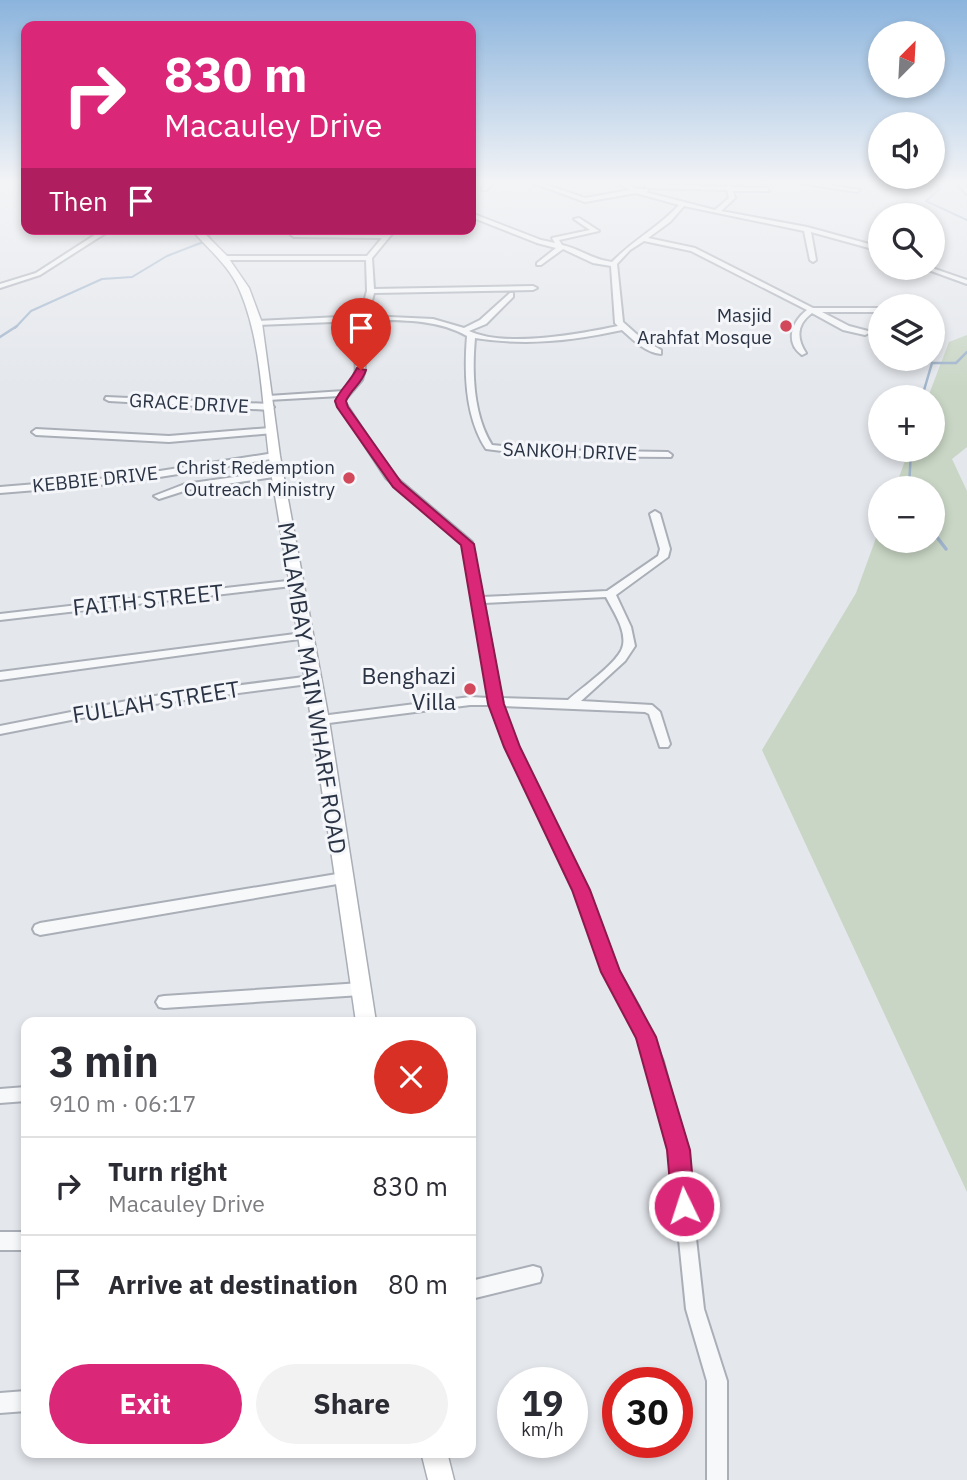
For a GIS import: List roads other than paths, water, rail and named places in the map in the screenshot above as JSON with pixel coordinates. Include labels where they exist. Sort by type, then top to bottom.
[{"type":"street","points":[[2,286],[38,274],[76,250]]},
{"type":"street","name":"MALAMBAY MAIN WHARF ROAD","points":[[217,250],[244,288],[257,323],[261,365],[269,402],[270,431],[303,636],[321,720],[365,1017]]},
{"type":"street","points":[[376,250],[369,258],[371,291],[358,338],[361,370],[358,380],[340,401],[389,475],[468,544],[496,704],[512,747],[581,890],[611,972],[634,1012],[655,1061],[678,1150],[695,1309],[717,1381],[717,1480]]},
{"type":"street","points":[[539,264],[554,250]]},
{"type":"street","points":[[568,250],[595,262],[614,264],[630,250]]},
{"type":"street","points":[[695,250],[846,328],[865,333]]},
{"type":"street","points":[[811,250],[813,260]]},
{"type":"street","points":[[224,258],[369,258]]},
{"type":"street","points":[[614,264],[617,317],[622,328],[658,352]]},
{"type":"street","points":[[945,274],[967,282]]},
{"type":"street","points":[[371,291],[533,288]]},
{"type":"street","points":[[468,332],[484,322],[510,295]]},
{"type":"street","points":[[802,353],[796,344],[796,326],[802,316],[812,310],[868,310]]},
{"type":"street","points":[[257,323],[363,317],[423,321],[517,342],[548,342],[622,328]]},
{"type":"street","name":"SANKOH DRIVE","points":[[468,332],[479,423],[489,447],[544,453],[668,455]]},
{"type":"street","points":[[269,402],[344,394]]},
{"type":"street","name":"GRACE DRIVE","points":[[108,399],[269,402]]},
{"type":"street","points":[[36,432],[169,439],[270,431]]},
{"type":"street","name":"KEBBIE DRIVE","points":[[0,490],[122,480],[274,456]]},
{"type":"street","points":[[159,496],[185,487],[277,474]]},
{"type":"street","points":[[477,600],[610,594],[663,557],[665,549],[655,514]]},
{"type":"street","name":"FAITH STREET","points":[[0,617],[296,583]]},
{"type":"street","points":[[571,704],[584,689],[622,657],[629,646],[610,594]]},
{"type":"street","points":[[0,676],[303,636]]},
{"type":"street","name":"FULLAH STREET","points":[[0,730],[147,701],[312,680]]},
{"type":"street","points":[[321,720],[470,701],[648,708],[654,712],[664,744]]},
{"type":"street","points":[[40,929],[343,878]]},
{"type":"street","points":[[164,1002],[361,989]]},
{"type":"street","points":[[0,1096],[21,1094]]},
{"type":"street","points":[[0,1241],[21,1241]]},
{"type":"street","points":[[476,1289],[533,1275]]},
{"type":"street","points":[[0,1403],[21,1401]]},
{"type":"street","points":[[436,1458],[441,1480]]},
{"type":"waterway","points":[[17,326],[31,311],[102,279],[132,277],[182,250]]},
{"type":"waterway","points":[[0,337],[17,326]]},
{"type":"waterway","points":[[926,385],[932,363],[956,363],[967,352]]},
{"type":"waterway","points":[[910,462],[910,476]]},
{"type":"place","name":"Masjid Arahfat Mosque","points":[[786,326]]},
{"type":"place","name":"Christ Redemption Outreach Ministry","points":[[349,478]]},
{"type":"place","name":"Benghazi Villa","points":[[470,689]]}]
